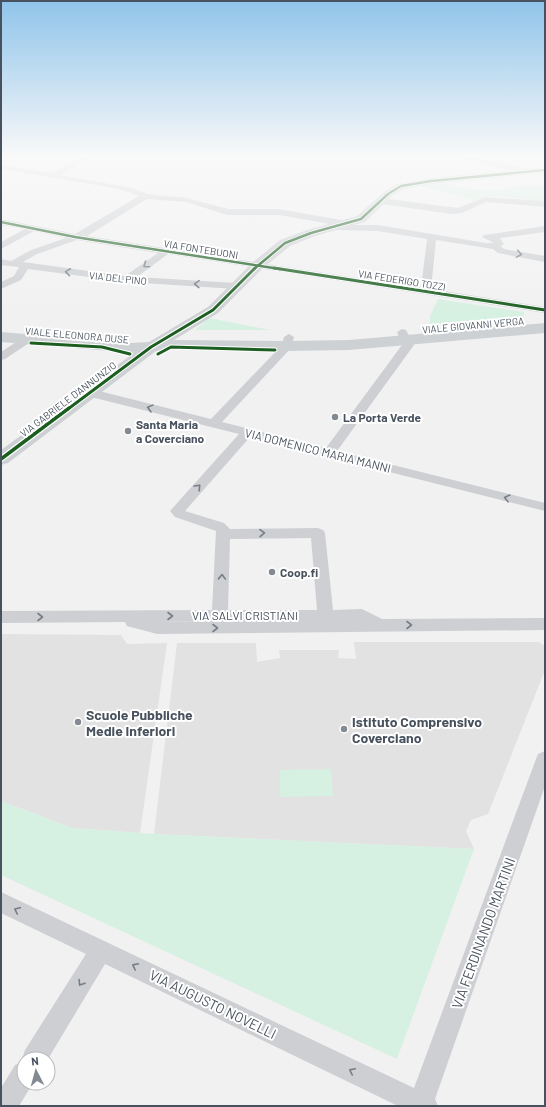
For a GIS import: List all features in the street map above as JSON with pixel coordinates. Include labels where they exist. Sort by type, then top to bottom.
[{"type":"main road","name":"VIA GABRIELE D'ANNUNZIO","points":[[1,458],[91,393],[151,347],[213,310],[257,266],[285,243],[317,231],[341,226],[365,217],[372,210]]},
{"type":"main road","name":"VIALE GIOVANNI VERGA","points":[[170,336],[349,345],[404,336],[545,318]]},
{"type":"main road","name":"VIALE ELEONORA DUSE","points":[[1,327],[32,334],[132,348],[151,347]]},
{"type":"main road","name":"VIALE GIOVANNI VERGA","points":[[404,336],[545,328]]},
{"type":"main road","name":"VIALE ELEONORA DUSE","points":[[1,337],[32,334],[146,337],[170,336]]},
{"type":"main road","name":"VIALE GIOVANNI VERGA","points":[[151,347],[178,344],[288,341]]},
{"type":"street","points":[[12,264],[34,252],[82,235],[123,210]]},
{"type":"street","points":[[219,210],[230,213],[273,211],[312,217],[341,226],[378,228],[432,238],[495,246],[501,251],[545,259]]},
{"type":"street","points":[[442,210],[452,211],[462,210]]},
{"type":"street","points":[[312,217],[317,231]]},
{"type":"street","points":[[365,217],[378,228]]},
{"type":"street","name":"VIA FONTEBUONI","points":[[1,222],[75,237],[257,266]]},
{"type":"street","points":[[1,246],[32,229]]},
{"type":"street","points":[[446,240],[489,237],[545,229]]},
{"type":"street","points":[[489,237],[499,241],[499,244],[495,246]]},
{"type":"street","points":[[426,291],[432,238]]},
{"type":"street","points":[[126,279],[165,252]]},
{"type":"street","name":"VIA DEL PINO","points":[[1,262],[126,279],[236,286]]},
{"type":"street","points":[[1,286],[18,278],[25,266]]},
{"type":"street","name":"VIA FEDERIGO TOZZI","points":[[257,266],[545,310]]},
{"type":"street","points":[[1,357],[32,334]]},
{"type":"street","points":[[329,453],[408,345],[404,336]]},
{"type":"street","points":[[213,424],[288,341]]},
{"type":"street","name":"VIA DOMENICO MARIA MANNI","points":[[91,393],[545,507]]},
{"type":"street","points":[[220,616],[223,534],[221,528],[180,514],[177,511],[248,433]]},
{"type":"street","points":[[223,534],[318,533],[325,615]]},
{"type":"street","name":"VIA SALVI CRISTIANI","points":[[1,617],[362,615],[379,625]]},
{"type":"street","name":"VIA SALVI CRISTIANI","points":[[107,616],[157,628],[545,624]]},
{"type":"street","name":"VIA FERDINANDO MARTINI","points":[[422,1105],[540,795],[545,759]]},
{"type":"street","name":"VIA AUGUSTO NOVELLI","points":[[1,902],[422,1105]]},
{"type":"street","points":[[39,1051],[101,950]]},
{"type":"street","points":[[4,1106],[16,1087]]},
{"type":"shaded area","name":"Scuole Pubbliche Medie Inferiori","points":[[1,634],[121,635],[127,644],[167,643],[140,833],[72,828],[1,801]]},
{"type":"shaded area","name":"Istituto Comprensivo Coverciano","points":[[354,642],[539,642],[545,646],[545,670],[488,814],[471,820],[466,831],[474,849],[154,834],[177,643],[256,643],[257,662],[280,658],[279,650],[339,650],[338,658],[356,659]]},
{"type":"green space","points":[[438,299],[524,312],[524,316],[430,324],[430,316]]},
{"type":"green space","points":[[209,318],[270,330],[195,330]]},
{"type":"green space","points":[[331,769],[333,796],[280,797],[280,770]]},
{"type":"green space","points":[[1,801],[72,828],[154,834],[474,849],[397,1059],[1,875]]},
{"type":"cycle path","points":[[1,459],[151,347],[213,310],[257,266],[285,243],[311,233],[361,219],[372,210]]},
{"type":"cycle path","points":[[1,222],[75,237],[545,310]]},
{"type":"cycle path","points":[[31,343],[102,347],[130,354]]},
{"type":"cycle path","points":[[158,354],[171,347],[275,350]]},
{"type":"place","name":"La Porta Verde","points":[[335,417]]},
{"type":"place","name":"Santa Maria a Coverciano","points":[[128,431]]},
{"type":"place","name":"Coop.fi","points":[[272,572]]},
{"type":"place","name":"Scuole Pubbliche Medie Inferiori","points":[[78,722]]},
{"type":"place","name":"Istituto Comprensivo Coverciano","points":[[344,729]]}]
